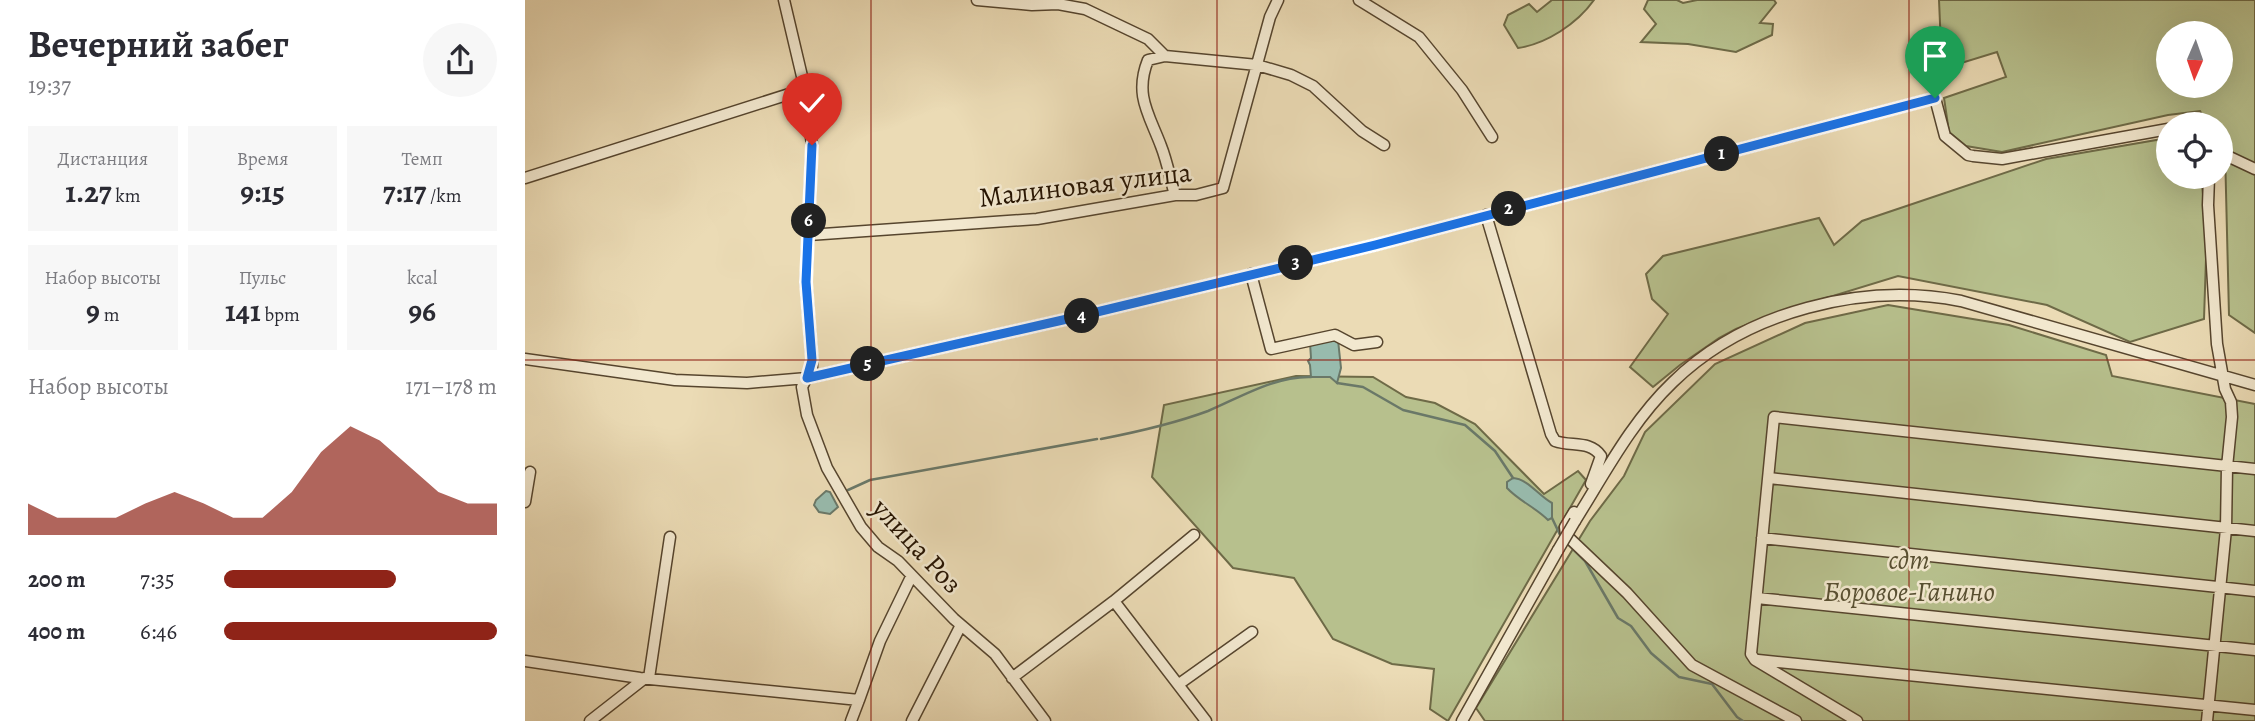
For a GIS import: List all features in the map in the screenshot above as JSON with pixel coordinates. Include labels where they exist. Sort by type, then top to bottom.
[{"type":"street","name":"улица Роз","points":[[784,0],[805,89],[812,145],[806,282],[812,360],[802,387],[802,396],[827,468],[861,527],[878,547],[898,561],[961,625],[995,654],[1045,721]]},
{"type":"street","points":[[977,0],[1032,5],[1058,4],[1085,9],[1148,39],[1165,56]]},
{"type":"street","points":[[1257,65],[1270,17],[1278,0]]},
{"type":"street","points":[[1359,0],[1419,37],[1462,90],[1492,138]]},
{"type":"street","points":[[1175,195],[1161,147],[1143,104],[1142,74],[1148,60],[1165,56],[1257,65],[1291,75],[1313,86],[1362,131],[1384,145]]},
{"type":"street","name":"Малиновая улица","points":[[809,235],[1037,219],[1175,195],[1196,195],[1223,188],[1257,65]]},
{"type":"street","points":[[525,178],[805,89]]},
{"type":"street","points":[[525,359],[675,380],[747,383],[807,378],[1251,274],[1935,98],[1945,136],[1973,156],[2002,159],[2156,132]]},
{"type":"street","points":[[2233,159],[2255,169]]},
{"type":"street","points":[[2207,721],[2226,529],[2232,408],[2217,344],[2209,189]]},
{"type":"street","points":[[1486,215],[1551,434],[1555,442],[1590,446],[1601,456],[1595,477],[1565,527],[1566,535],[1627,593],[1692,665],[1796,721]]},
{"type":"street","points":[[1251,274],[1271,349],[1335,335],[1354,345],[1377,342]]},
{"type":"street","points":[[1462,721],[1574,521],[1644,415],[1674,381],[1699,360],[1729,340],[1766,323],[1800,311],[1850,299],[1914,295],[1961,301],[2255,385]]},
{"type":"street","points":[[1857,721],[1755,660],[1751,654],[1774,417],[2255,469]]},
{"type":"street","points":[[525,502],[530,472]]},
{"type":"street","points":[[1769,478],[2255,531]]},
{"type":"street","points":[[1012,678],[1114,601],[1193,535]]},
{"type":"street","points":[[590,721],[647,678],[670,537]]},
{"type":"street","points":[[1762,538],[2255,590]]},
{"type":"street","points":[[851,721],[880,641],[911,577]]},
{"type":"street","points":[[1757,598],[2255,650]]},
{"type":"street","points":[[1114,601],[1206,721]]},
{"type":"street","points":[[912,721],[961,625]]},
{"type":"street","points":[[1179,684],[1252,632]]},
{"type":"street","points":[[1755,660],[2255,710]]},
{"type":"street","points":[[525,661],[647,678],[859,700]]},
{"type":"green space","points":[[1552,0],[1594,0],[1560,32],[1518,48],[1504,25],[1508,15],[1529,4],[1537,12]]},
{"type":"green space","points":[[1648,0],[1677,0],[1683,3],[1697,0],[1774,0],[1776,3],[1760,23],[1773,24],[1772,35],[1736,52],[1688,44],[1641,42],[1656,24],[1644,9]]},
{"type":"green space","points":[[1939,0],[2255,0],[2255,333],[2229,315],[2226,189],[2233,189],[2233,112],[2156,112],[2156,118],[2002,152],[1966,146],[1949,132],[1944,98],[2006,77],[1997,52],[1942,69]]},
{"type":"green space","points":[[2156,140],[2156,189],[2202,189],[2207,229],[2204,319],[2130,342],[2047,305],[1898,276],[1774,314],[1736,329],[1680,365],[1653,387],[1630,367],[1668,314],[1652,299],[1646,274],[1663,256],[1819,218],[1834,245],[1862,221],[2046,159]]},
{"type":"green space","name":"сдт Боровое-Ганино","points":[[1888,305],[2009,325],[2106,355],[2112,376],[2255,404],[2255,721],[1485,721],[1476,708],[1590,521],[1624,476],[1645,432],[1715,364],[1805,323]]},
{"type":"green space","points":[[1296,376],[1373,377],[1406,397],[1435,403],[1475,424],[1544,494],[1578,471],[1586,480],[1448,721],[1430,709],[1434,669],[1392,664],[1333,639],[1294,578],[1233,568],[1152,477],[1164,405]]},
{"type":"shaded area","points":[[1338,340],[1341,368],[1337,383],[1330,377],[1311,377],[1308,361],[1311,358],[1310,343]]},
{"type":"shaded area","points":[[1513,478],[1524,481],[1552,503],[1552,518],[1548,520],[1507,488],[1507,482]]},
{"type":"shaded area","points":[[826,491],[830,492],[838,507],[830,514],[819,512],[814,505]]},
{"type":"waterway","points":[[1101,439],[1195,416],[1284,380],[1311,377]]},
{"type":"waterway","points":[[1337,383],[1363,387],[1403,410],[1465,425],[1495,451],[1513,478]]},
{"type":"waterway","points":[[848,490],[870,480],[1097,439]]},
{"type":"waterway","points":[[1552,518],[1561,537]]},
{"type":"waterway","points":[[1566,542],[1585,561],[1618,618],[1631,626],[1651,653],[1679,677],[1712,684],[1743,721]]},
{"type":"route","points":[[812,145],[806,282],[812,367],[807,378],[1375,245],[1935,98]]}]
